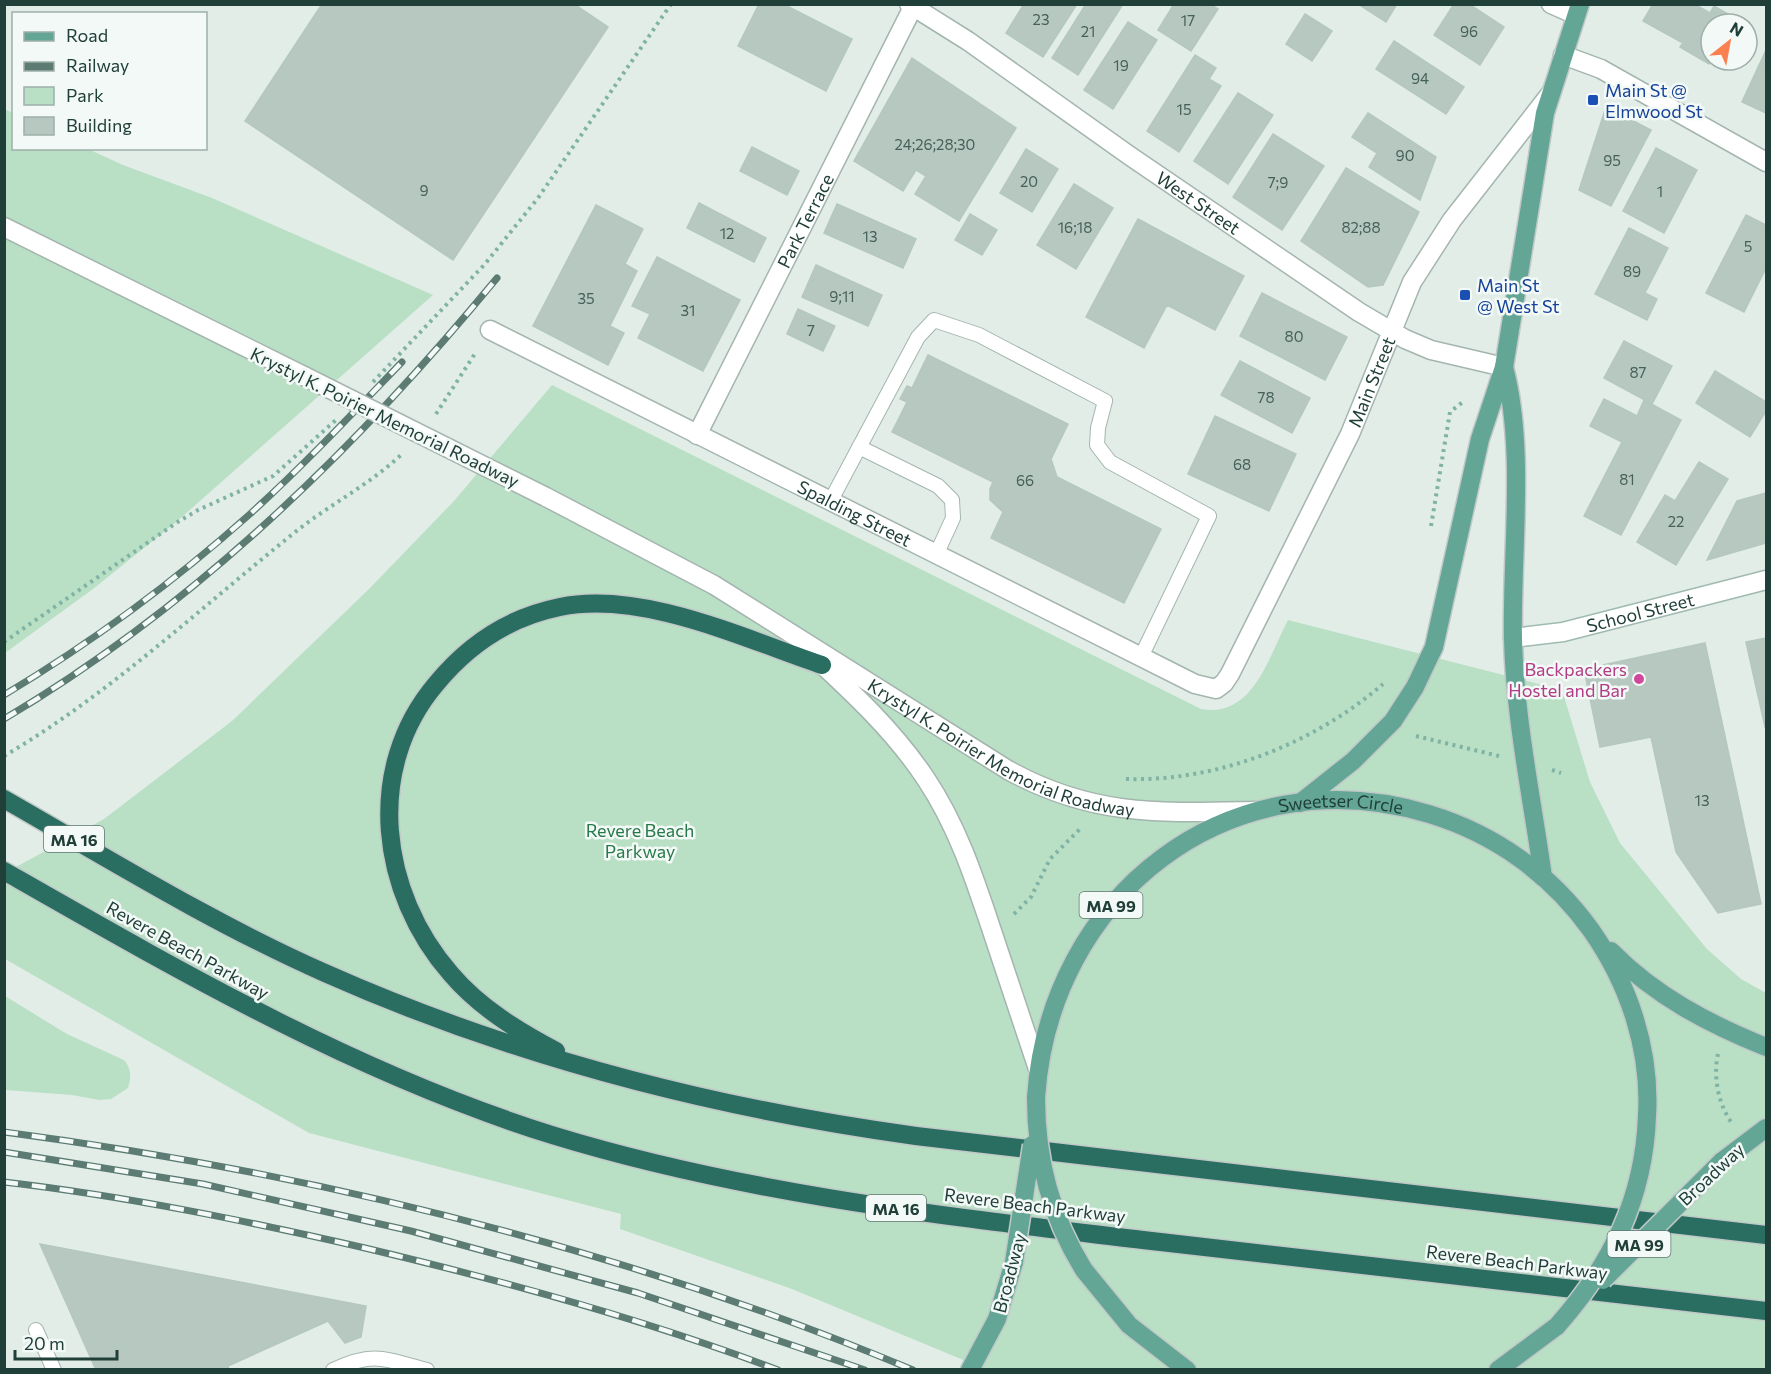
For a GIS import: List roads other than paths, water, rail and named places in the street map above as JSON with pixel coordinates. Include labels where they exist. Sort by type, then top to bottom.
[{"type":"highway","points":[[613,1076],[539,1042],[485,1006],[451,975],[420,932],[400,886],[394,863],[389,818],[391,778],[410,722],[430,690],[470,649],[504,626],[561,606],[622,604],[661,612],[822,665]]},
{"type":"highway","name":"MA 16","points":[[4,799],[143,879],[258,941],[370,992],[495,1040],[613,1076],[732,1106],[906,1135],[1767,1234]]},
{"type":"highway","name":"Revere Beach Parkway","points":[[4,871],[259,1014],[372,1067],[549,1134],[670,1167],[811,1196],[1012,1224],[1767,1311]]},
{"type":"main road","name":"Main Street","points":[[1300,803],[1353,761],[1384,732],[1408,700],[1428,661],[1442,619],[1482,432],[1504,367],[1536,159],[1551,93],[1578,10]]},
{"type":"main road","name":"Main Street","points":[[1504,367],[1511,392],[1515,427],[1513,638],[1517,708],[1543,877]]},
{"type":"main road","name":"Sweetser Circle","points":[[1187,1370],[1129,1326],[1084,1270],[1058,1221],[1047,1188],[1039,1148],[1036,1098],[1038,1069],[1049,1016],[1059,989],[1083,942],[1116,899],[1156,862],[1191,840],[1230,821],[1263,811],[1300,803],[1366,801],[1417,810],[1443,818],[1489,838],[1543,877],[1581,916],[1613,965],[1636,1022],[1646,1072],[1647,1116],[1641,1172],[1619,1238],[1590,1287],[1557,1326],[1498,1370]]},
{"type":"main road","name":"MA 99","points":[[1581,916],[1634,973],[1666,997],[1695,1015],[1767,1047]]},
{"type":"main road","name":"Broadway","points":[[970,1370],[991,1332],[1003,1303],[1014,1262],[1026,1195],[1036,1098]]},
{"type":"main road","name":"Broadway","points":[[1557,1326],[1721,1162],[1767,1128]]},
{"type":"street","points":[[1551,4],[1578,10]]},
{"type":"street","name":"West Street","points":[[911,6],[969,41],[1130,156],[1359,312],[1392,331],[1443,354],[1504,367]]},
{"type":"street","name":"Park Terrace","points":[[697,435],[911,6]]},
{"type":"street","points":[[1563,55],[1601,69],[1767,162]]},
{"type":"street","name":"Main Street","points":[[1220,687],[1230,674],[1339,457],[1405,295],[1432,248],[1551,93]]},
{"type":"street","name":"Krystyl K. Poirier Memorial Roadway","points":[[4,227],[685,568],[762,614],[1008,770],[1055,793],[1087,804],[1138,810],[1263,811]]},
{"type":"street","name":"Spalding Street","points":[[490,330],[1200,687],[1220,687]]},
{"type":"street","name":"School Street","points":[[1513,638],[1563,632],[1767,580]]},
{"type":"street","name":"Krystyl K. Poirier Memorial Roadway","points":[[762,614],[822,665],[892,736],[926,778],[945,810],[981,896],[1038,1069]]},
{"type":"lane","points":[[830,502],[918,337],[934,320],[979,335],[1105,401],[1098,428],[1097,446],[1110,462],[1209,516],[1141,657]]},
{"type":"lane","points":[[859,447],[938,486],[952,500],[953,518],[936,555]]},
{"type":"lane","points":[[36,1330],[54,1370]]},
{"type":"lane","points":[[333,1370],[354,1360],[373,1356],[426,1370]]},
{"type":"railway","points":[[4,719],[75,674],[142,626],[270,520],[330,463],[387,403],[497,278]]},
{"type":"railway","points":[[4,695],[100,633],[221,539],[327,440],[402,362]]},
{"type":"railway","points":[[4,1132],[237,1169],[352,1193],[467,1221],[580,1252],[693,1288],[804,1327],[913,1370]]},
{"type":"railway","points":[[4,1152],[203,1184],[411,1231],[638,1293],[865,1370]]},
{"type":"railway","points":[[4,1182],[95,1194],[186,1210],[417,1261],[625,1318],[778,1370]]},
{"type":"place","name":"Main St @ Elmwood St","points":[[1593,100]]},
{"type":"place","name":"Main St @ West St","points":[[1465,295]]},
{"type":"place","name":"Backpackers Hostel and Bar","points":[[1639,679]]}]
